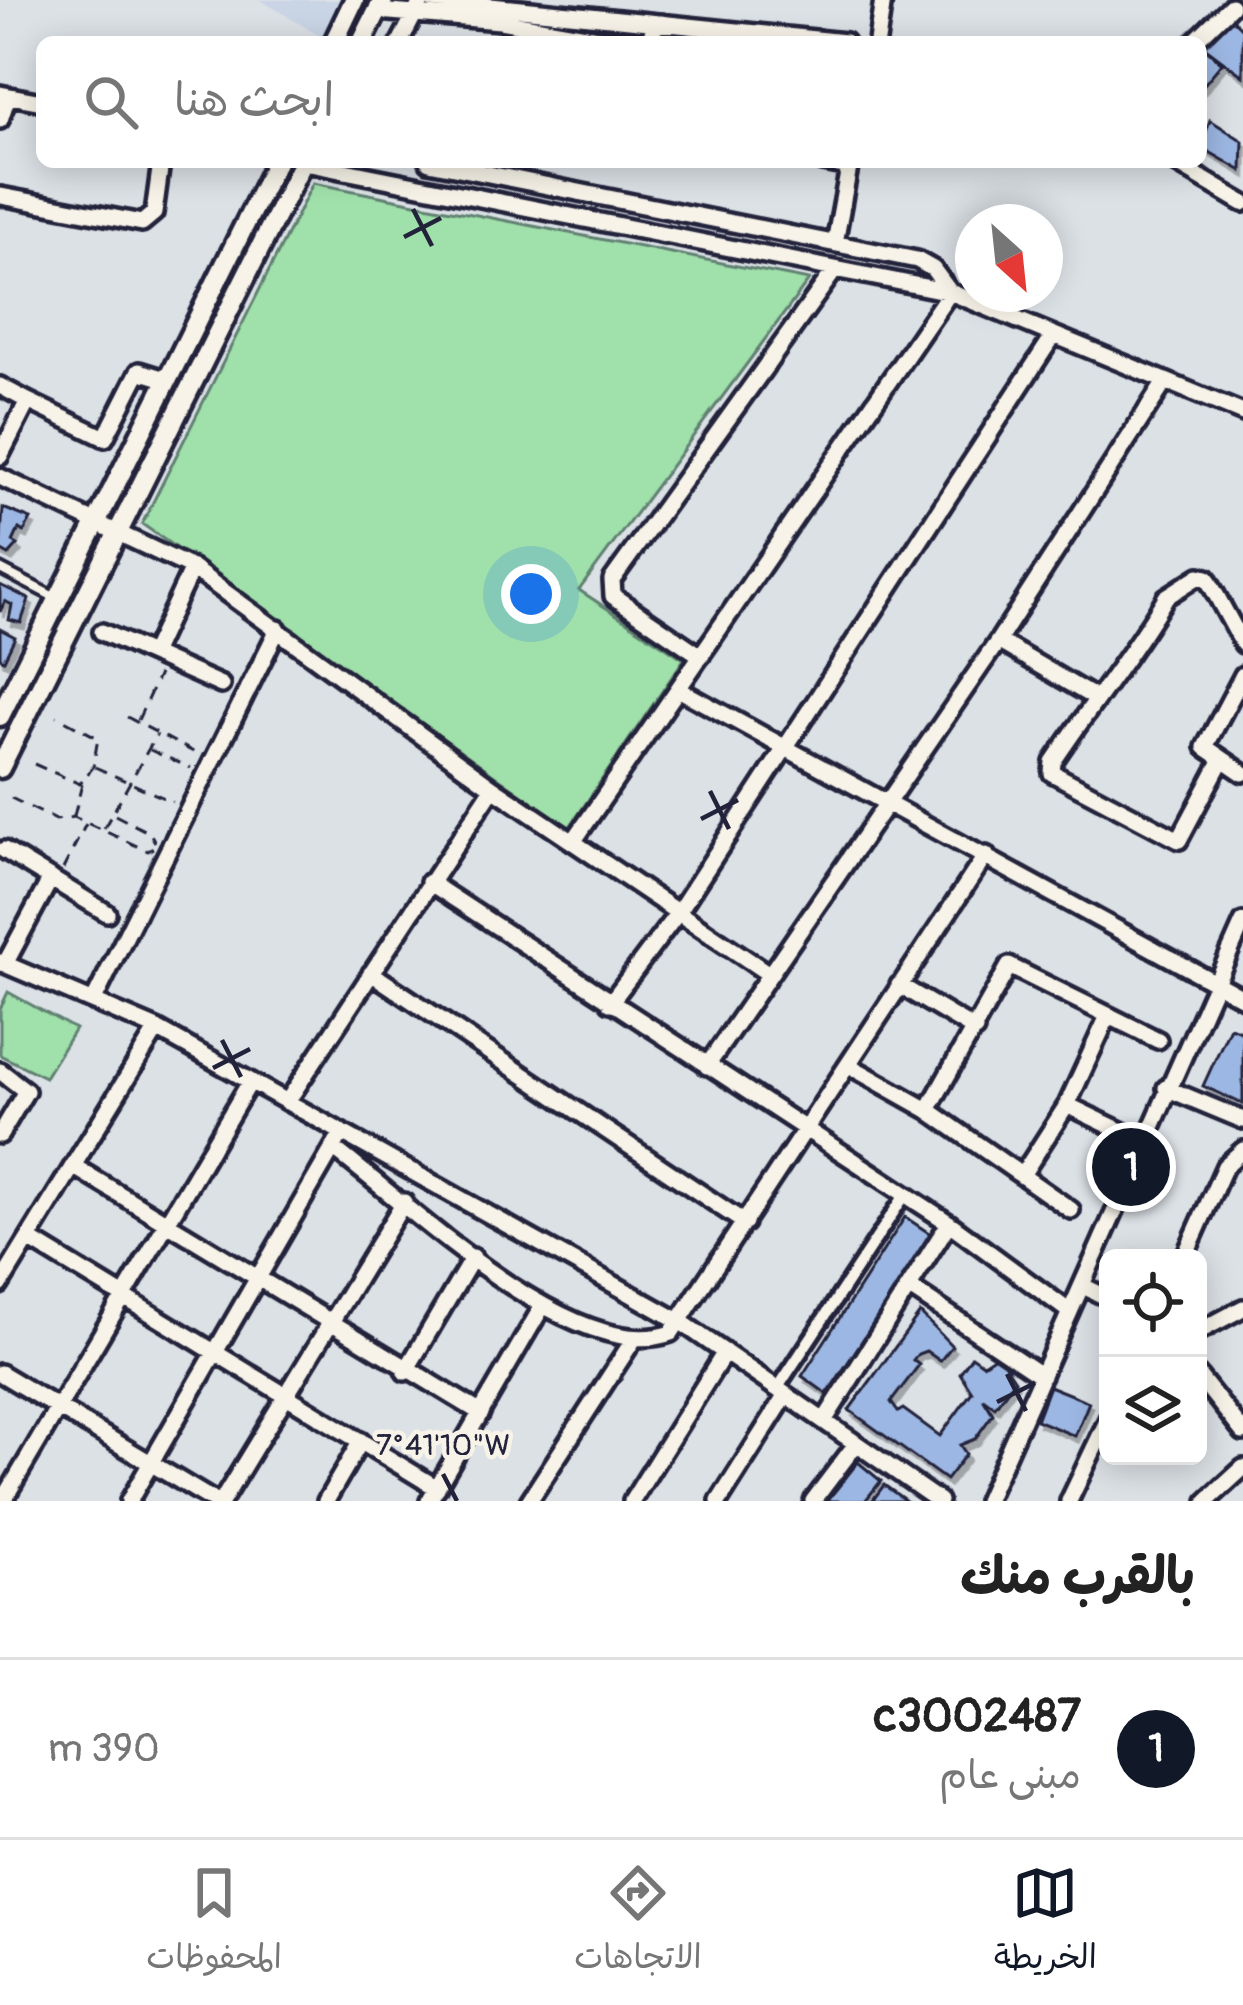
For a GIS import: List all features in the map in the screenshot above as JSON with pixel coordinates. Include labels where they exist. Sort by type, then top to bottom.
[{"type":"street","points":[[337,36],[355,0]]},
{"type":"street","points":[[432,0],[662,23],[688,34],[727,36]]},
{"type":"street","points":[[876,36],[883,0]]},
{"type":"street","points":[[365,36],[380,5],[503,9],[599,36]]},
{"type":"street","points":[[403,36],[418,8]]},
{"type":"street","points":[[1201,36],[1234,8]]},
{"type":"street","points":[[651,36],[662,23]]},
{"type":"street","points":[[0,121],[4,95],[36,101]]},
{"type":"street","points":[[1,196],[142,223],[154,213],[159,168]]},
{"type":"street","points":[[0,716],[9,677],[57,599],[273,168]]},
{"type":"street","points":[[0,769],[299,168]]},
{"type":"street","points":[[331,168],[950,292],[1163,385],[1243,413]]},
{"type":"street","points":[[460,168],[917,260],[934,269],[950,292]]},
{"type":"street","points":[[835,243],[848,168]]},
{"type":"street","points":[[1184,168],[1243,203]]},
{"type":"street","points":[[701,656],[613,596],[612,580],[834,271]]},
{"type":"street","points":[[573,842],[950,292]]},
{"type":"street","points":[[610,1003],[677,914],[1053,336]]},
{"type":"street","points":[[105,438],[139,371],[164,379]]},
{"type":"street","points":[[707,1066],[998,641],[1163,385]]},
{"type":"street","points":[[0,386],[129,451]]},
{"type":"street","points":[[0,456],[28,401]]},
{"type":"street","points":[[0,477],[192,568],[494,788],[769,974]]},
{"type":"street","points":[[158,657],[192,568]]},
{"type":"street","points":[[1221,761],[1182,837],[1174,839],[1052,773],[1053,762],[1095,698],[1130,658],[1166,597],[1199,576],[1213,586],[1243,644]]},
{"type":"street","points":[[94,1000],[278,629]]},
{"type":"street","points":[[102,632],[220,685]]},
{"type":"street","points":[[998,641],[1095,698]]},
{"type":"street","points":[[1243,675],[1205,742],[1221,761],[1243,773]]},
{"type":"street","points":[[678,689],[1243,998]]},
{"type":"street","points":[[287,1102],[494,788]]},
{"type":"street","points":[[4,850],[107,913]]},
{"type":"street","points":[[53,880],[1,963],[158,1029],[287,1102],[338,1140],[404,1202],[542,1306],[634,1339],[654,1339],[681,1322],[986,855]]},
{"type":"street","points":[[429,883],[950,1223],[1070,1312]]},
{"type":"street","points":[[986,1501],[1243,922]]},
{"type":"street","points":[[928,1110],[1009,967],[1158,1040]]},
{"type":"street","points":[[371,973],[745,1223]]},
{"type":"street","points":[[898,985],[975,1030]]},
{"type":"street","points":[[1024,1172],[1067,1105],[1108,1016]]},
{"type":"street","points":[[0,1286],[6,1260],[29,1239],[158,1029]]},
{"type":"street","points":[[848,1065],[1024,1172],[1037,1190],[1071,1210]]},
{"type":"street","points":[[0,1071],[26,1091],[0,1136]]},
{"type":"street","points":[[3,1501],[250,1082]]},
{"type":"street","points":[[1166,1088],[1243,1120]]},
{"type":"street","points":[[1067,1105],[1144,1142]]},
{"type":"street","points":[[128,1501],[338,1140]]},
{"type":"street","points":[[338,1140],[681,1322],[939,1501]]},
{"type":"street","points":[[1188,1249],[1226,1166],[1243,1150]]},
{"type":"street","points":[[73,1166],[405,1372],[481,1413]]},
{"type":"street","points":[[719,1501],[905,1195]]},
{"type":"street","points":[[0,1372],[218,1501],[404,1202]]},
{"type":"street","points":[[824,1421],[950,1223]]},
{"type":"street","points":[[29,1239],[361,1441],[433,1494],[542,1306]]},
{"type":"street","points":[[405,1372],[473,1257]]},
{"type":"street","points":[[1083,1286],[1099,1294]]},
{"type":"street","points":[[910,1288],[1042,1376]]},
{"type":"street","points":[[1207,1327],[1243,1307]]},
{"type":"street","points":[[529,1501],[634,1339]]},
{"type":"street","points":[[632,1501],[724,1352]]},
{"type":"street","points":[[1207,1386],[1243,1432]]},
{"type":"street","points":[[1069,1501],[1099,1439]]},
{"type":"street","points":[[326,1501],[361,1441]]},
{"type":"street","points":[[813,1501],[856,1444]]},
{"type":"street","points":[[1207,1501],[1243,1468]]},
{"type":"lane","points":[[0,569],[57,599]]},
{"type":"path","points":[[137,722],[158,657]]},
{"type":"path","points":[[57,716],[98,738],[93,767],[82,784],[74,817]]},
{"type":"path","points":[[128,717],[198,751],[190,769],[149,749]]},
{"type":"path","points":[[102,829],[157,734]]},
{"type":"path","points":[[34,764],[82,784]]},
{"type":"path","points":[[93,767],[189,810]]},
{"type":"path","points":[[11,798],[56,820],[74,817],[152,849],[154,836],[114,815]]},
{"type":"path","points":[[53,880],[87,823]]},
{"type":"shaded area","points":[[261,0],[341,0],[324,36]]},
{"type":"green space","points":[[313,183],[809,280],[579,590],[684,659],[569,828],[142,524]]},
{"type":"green space","points":[[8,992],[75,1029],[45,1077],[0,1055],[0,1009]]},
{"type":"building","points":[[1231,18],[1243,30],[1243,76],[1207,49],[1207,42]]},
{"type":"building","points":[[1207,50],[1222,63],[1207,81]]},
{"type":"building","points":[[1210,120],[1243,141],[1242,171],[1207,151]]},
{"type":"building","points":[[3,508],[31,519],[24,532],[19,529],[13,542],[18,545],[9,555],[0,550]]},
{"type":"building","points":[[0,585],[29,599],[21,623],[9,620],[12,605],[5,601],[0,612]]},
{"type":"building","points":[[0,629],[15,637],[4,660],[0,658]]},
{"type":"building","points":[[1230,1027],[1243,1032],[1243,1104],[1203,1086]]},
{"type":"building","points":[[905,1217],[932,1235],[827,1394],[802,1376]]},
{"type":"building","points":[[920,1313],[952,1346],[940,1361],[926,1351],[913,1360],[919,1365],[891,1402],[898,1412],[903,1409],[940,1436],[972,1392],[960,1373],[972,1356],[983,1364],[998,1354],[1015,1380],[995,1407],[983,1398],[993,1414],[975,1439],[960,1445],[966,1454],[946,1480],[849,1410]]},
{"type":"building","points":[[1049,1386],[1089,1402],[1075,1436],[1036,1420]]},
{"type":"building","points":[[858,1462],[881,1481],[865,1501],[827,1501]]},
{"type":"building","points":[[884,1485],[906,1501],[872,1501]]},
{"type":"place","name":"c3002487","points":[[1131,1167]]}]
